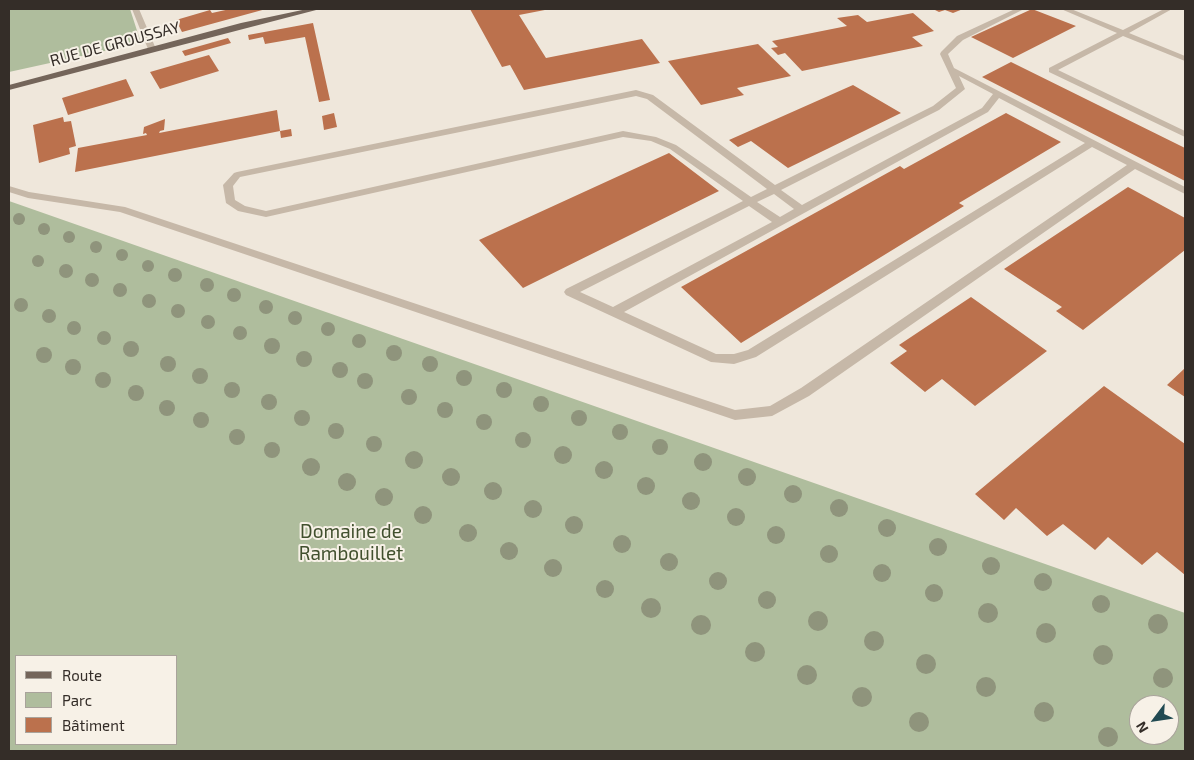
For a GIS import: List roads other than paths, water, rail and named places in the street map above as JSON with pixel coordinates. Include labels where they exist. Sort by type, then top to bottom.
[{"type":"main road","name":"RUE DE GROUSSAY","points":[[9,88],[152,49],[316,9]]},
{"type":"lane","points":[[135,9],[152,49]]},
{"type":"lane","points":[[1020,9],[960,38],[944,54],[961,89],[936,108],[570,292],[715,359],[734,359],[752,354],[1092,143]]},
{"type":"lane","points":[[1065,9],[1185,59]]},
{"type":"lane","points":[[1169,9],[1052,70],[1185,134]]},
{"type":"lane","points":[[950,69],[1185,191]]},
{"type":"lane","points":[[779,222],[673,147],[653,139],[623,134],[266,214],[242,209],[230,202],[228,185],[237,175],[636,93],[650,97],[802,210]]},
{"type":"lane","points":[[614,312],[985,110],[998,94]]},
{"type":"lane","points":[[9,189],[28,195],[122,209],[735,415],[772,411],[805,392],[1134,164]]},
{"type":"park label","name":"Domaine de Rambouillet","points":[[351,543]]}]
